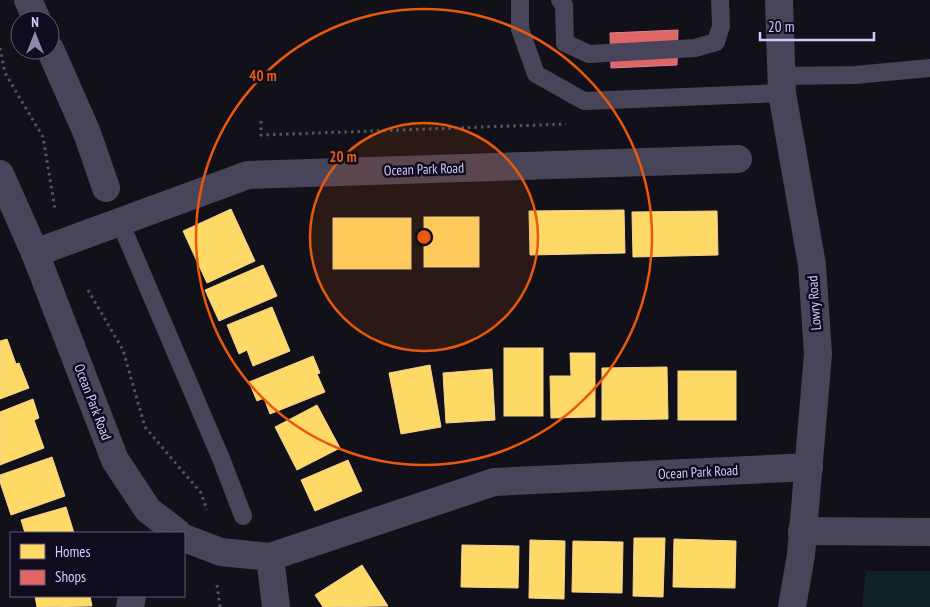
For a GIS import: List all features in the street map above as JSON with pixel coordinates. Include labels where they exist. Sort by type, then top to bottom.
[{"type":"street","name":"Lowry Road","points":[[779,0],[782,84],[812,265],[818,354],[801,555],[792,607]]},
{"type":"street","points":[[55,60],[87,133],[106,188]]},
{"type":"street","name":"Ocean Park Road","points":[[35,253],[248,175],[738,160]]},
{"type":"street","name":"Ocean Park Road","points":[[0,174],[35,253],[115,460],[148,510],[176,532]]},
{"type":"street","name":"Ocean Park Road","points":[[185,539],[221,552],[270,557],[494,482],[809,466]]},
{"type":"street","points":[[802,531],[930,532]]},
{"type":"street","points":[[270,557],[276,607]]},
{"type":"lane","points":[[520,0],[520,29],[536,74],[584,101],[782,84],[930,68]]},
{"type":"lane","points":[[560,0],[564,5],[565,43],[589,54],[695,48],[716,42],[721,26],[720,0]]},
{"type":"lane","points":[[120,222],[222,461],[243,516]]},
{"type":"path","points":[[0,48],[5,73],[43,137],[61,243],[123,350],[145,426],[201,493],[221,552],[215,574],[220,607]]},
{"type":"path","points":[[261,121],[261,135],[568,124]]},
{"type":"green space","points":[[866,571],[930,571],[930,607],[862,607]]},
{"type":"building: Homes","points":[[231,209],[255,261],[207,283],[183,231]]},
{"type":"building: Homes","points":[[624,210],[625,253],[530,255],[529,211]]},
{"type":"building: Homes","points":[[717,211],[718,255],[633,257],[632,212]]},
{"type":"building: Homes","points":[[424,217],[479,217],[479,267],[424,267]]},
{"type":"building: Homes","points":[[333,218],[411,218],[411,269],[333,269]]},
{"type":"building: Homes","points":[[263,265],[277,296],[219,321],[205,290]]},
{"type":"building: Homes","points":[[272,307],[290,351],[253,366],[247,350],[239,354],[227,325]]},
{"type":"building: Homes","points":[[7,339],[16,364],[19,363],[29,388],[0,399],[0,341]]},
{"type":"building: Homes","points":[[504,348],[543,348],[543,416],[504,416]]},
{"type":"building: Homes","points":[[570,353],[595,353],[595,417],[551,418],[550,376],[571,376]]},
{"type":"building: Homes","points":[[313,356],[320,373],[317,374],[325,392],[270,414],[264,398],[257,401],[249,382]]},
{"type":"building: Homes","points":[[430,365],[441,427],[401,434],[389,373]]},
{"type":"building: Homes","points":[[667,367],[668,419],[602,420],[602,368]]},
{"type":"building: Homes","points":[[492,369],[495,420],[446,423],[443,373]]},
{"type":"building: Homes","points":[[678,371],[736,371],[736,420],[678,420]]},
{"type":"building: Homes","points":[[33,399],[39,418],[34,420],[44,448],[0,465],[0,412]]},
{"type":"building: Homes","points":[[317,405],[340,448],[297,470],[275,427]]},
{"type":"building: Homes","points":[[52,457],[65,496],[11,515],[0,482],[0,475]]},
{"type":"building: Homes","points":[[348,460],[362,491],[315,511],[301,480]]},
{"type":"building: Homes","points":[[66,507],[74,532],[25,532],[21,520]]},
{"type":"building: Homes","points":[[634,538],[665,538],[663,597],[633,596]]},
{"type":"building: Homes","points":[[674,539],[736,541],[735,588],[673,587]]},
{"type":"building: Homes","points":[[530,540],[565,541],[564,599],[529,598]]},
{"type":"building: Homes","points":[[573,541],[623,542],[622,593],[572,592]]},
{"type":"building: Homes","points":[[462,545],[519,546],[518,588],[461,587]]},
{"type":"building: Homes","points":[[362,565],[388,606],[323,607],[315,595]]},
{"type":"building: Homes","points":[[35,597],[90,597],[92,606],[37,607]]},
{"type":"building: Shops","points":[[678,30],[677,65],[611,68],[610,33]]}]
